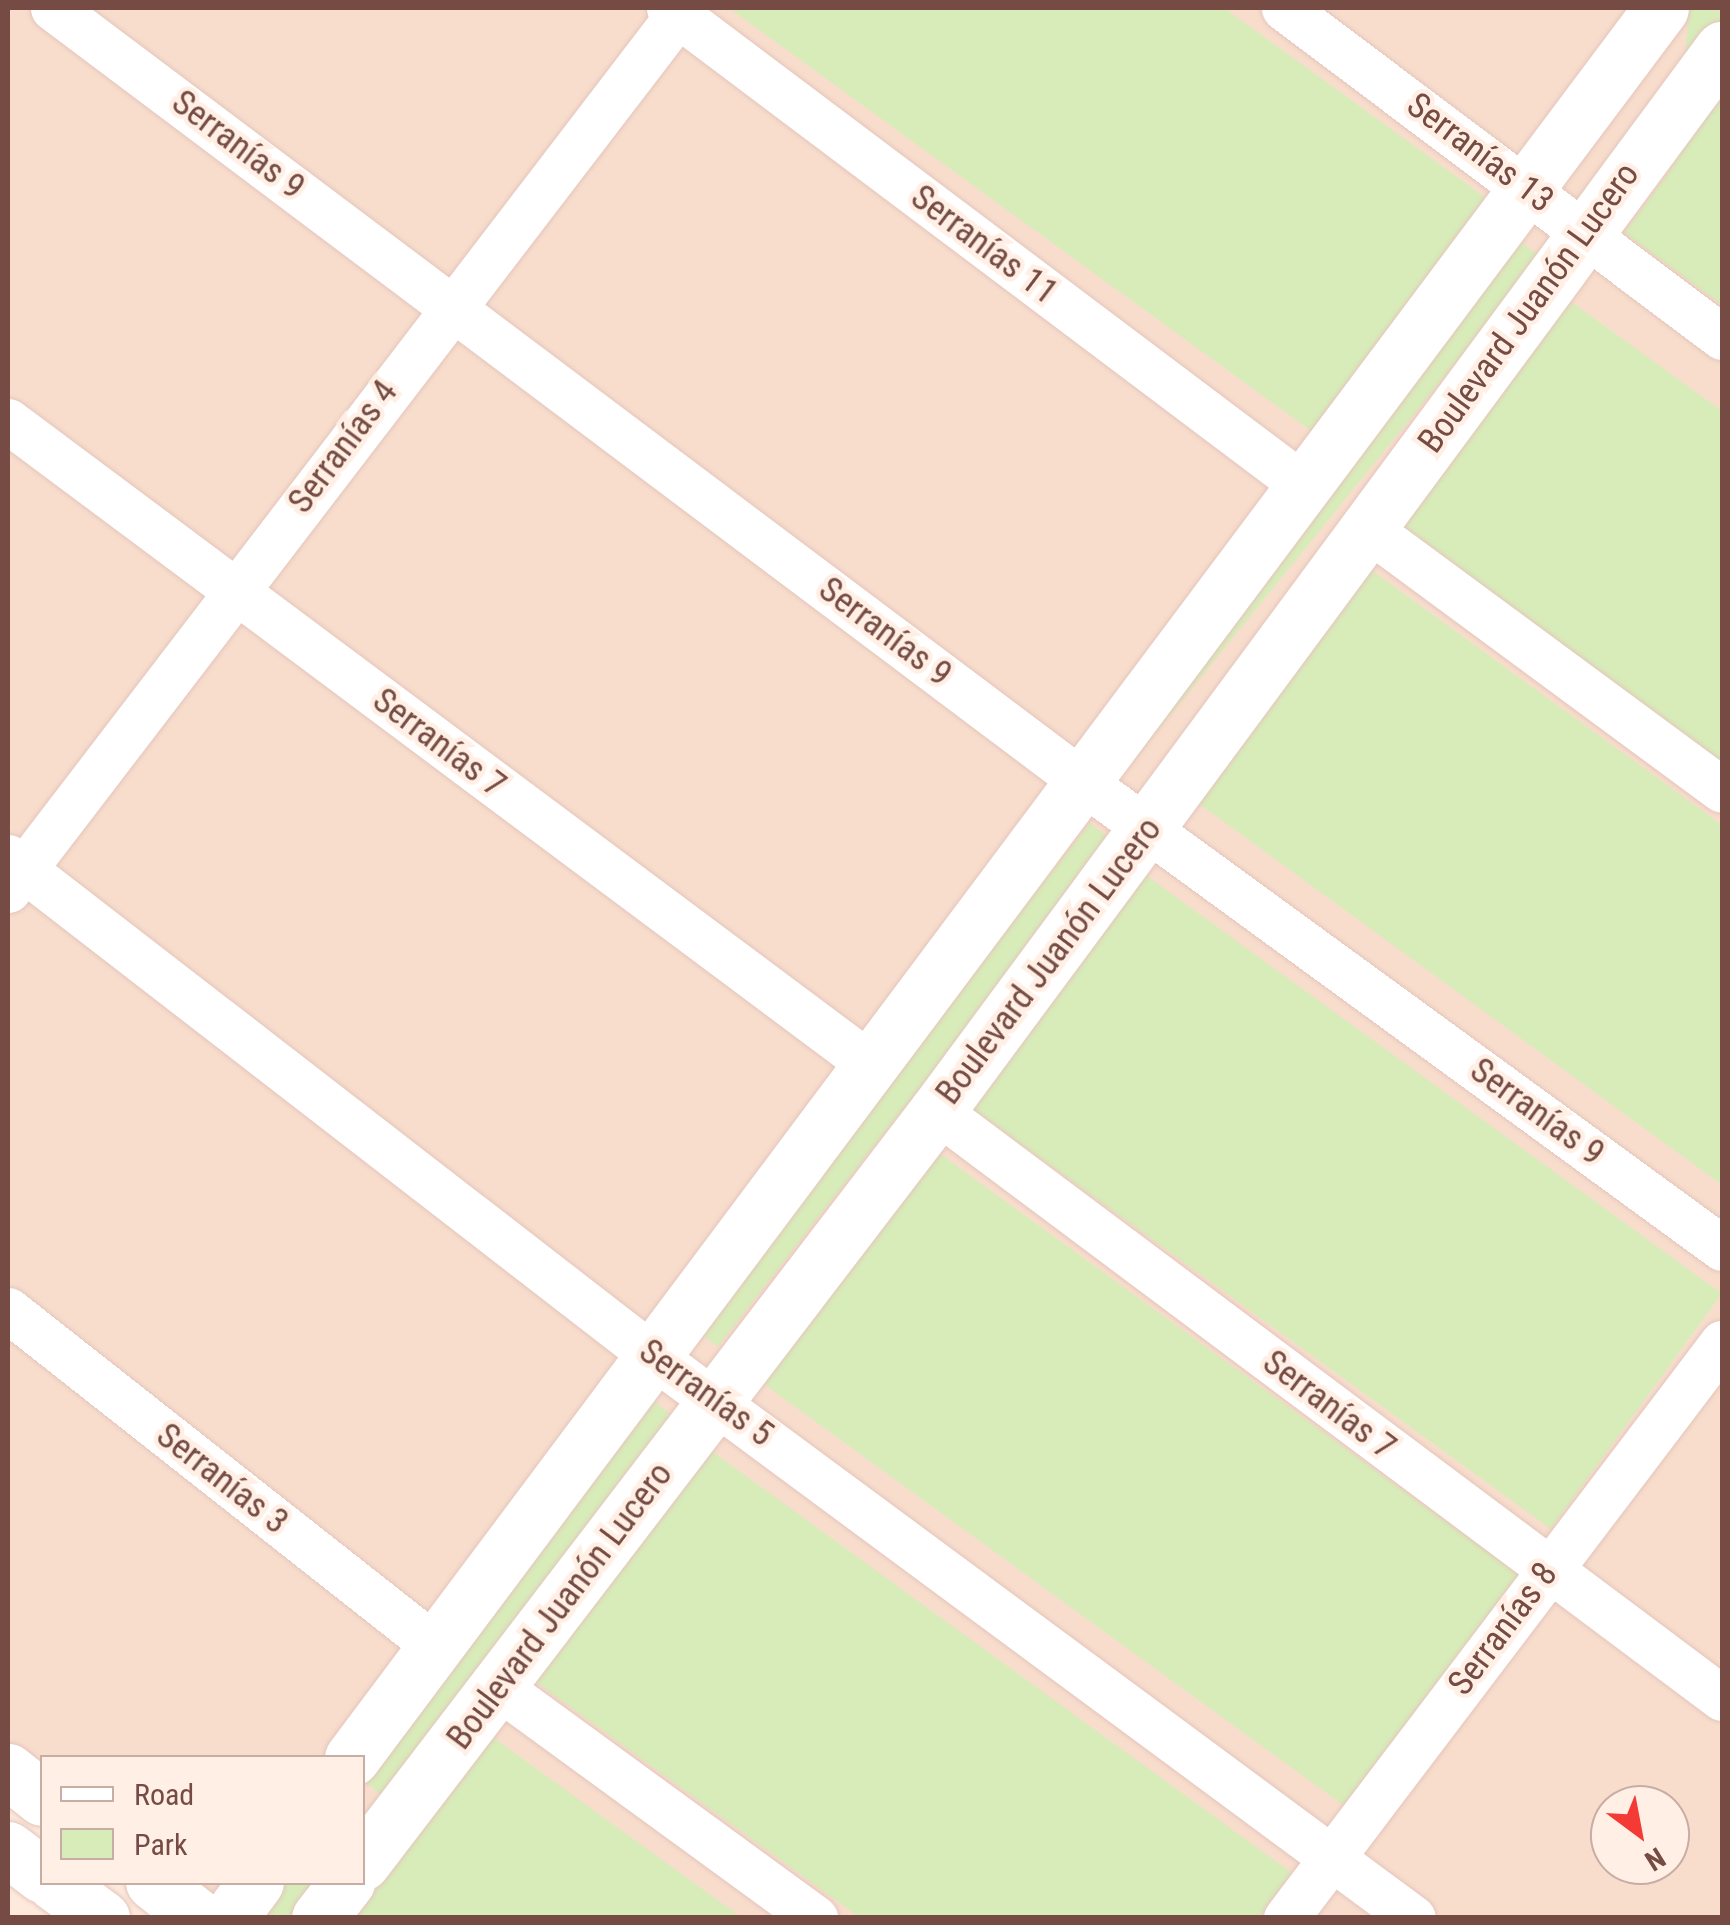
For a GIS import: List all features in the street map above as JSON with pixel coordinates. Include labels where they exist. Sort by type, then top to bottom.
[{"type":"main road","name":"Boulevard Juanón Lucero","points":[[354,1755],[657,1359],[1299,482],[1661,8]]},
{"type":"main road","name":"Boulevard Juanón Lucero","points":[[365,1859],[501,1689],[714,1399],[1150,826],[1583,232],[1722,49]]},
{"type":"main road","points":[[8,1771],[40,1796]]},
{"type":"main road","points":[[8,1849],[40,1873]]},
{"type":"main road","points":[[58,1885],[102,1918]]},
{"type":"main road","points":[[157,1885],[199,1918]]},
{"type":"main road","points":[[229,1918],[254,1885]]},
{"type":"main road","points":[[319,1918],[345,1885]]},
{"type":"street","name":"Serranías 9","points":[[54,8],[450,302],[1083,782],[1150,826],[1722,1248]]},
{"type":"street","name":"Serranías 13","points":[[1284,8],[1722,336]]},
{"type":"street","name":"Serranías 4","points":[[13,872],[236,591],[450,302],[677,10]]},
{"type":"street","name":"Serranías 11","points":[[677,10],[1299,482]]},
{"type":"street","name":"Serranías 7","points":[[8,421],[871,1065]]},
{"type":"street","points":[[1367,528],[1722,790]]},
{"type":"street","name":"Serranías 5","points":[[13,872],[657,1359],[1413,1918]]},
{"type":"street","name":"Serranías 7","points":[[936,1111],[1722,1698]]},
{"type":"street","name":"Serranías 3","points":[[8,1310],[436,1647]]},
{"type":"street","name":"Serranías 8","points":[[1286,1918],[1722,1343]]},
{"type":"street","points":[[501,1689],[815,1918]]},
{"type":"shaded area","points":[[8,8],[1722,8],[1722,1917],[210,1917],[167,1885],[365,1885],[365,1755],[40,1755],[40,1789],[8,1765]]},
{"type":"green space","points":[[729,8],[1224,8],[1493,203],[1321,438]]},
{"type":"green space","points":[[1689,8],[1722,11],[1705,206],[1672,203]]},
{"type":"green space","points":[[1722,99],[1722,305],[1624,233]]},
{"type":"green space","points":[[1519,240],[1541,258],[1137,757],[1115,739]]},
{"type":"green space","points":[[1569,300],[1722,411],[1722,770],[1398,534]]},
{"type":"green space","points":[[1370,569],[1722,825],[1722,1185],[1198,803]]},
{"type":"green space","points":[[1090,823],[1113,841],[718,1347],[695,1329]]},
{"type":"green space","points":[[1132,865],[1722,1293],[1551,1529],[961,1100]]},
{"type":"green space","points":[[928,1145],[1522,1576],[1351,1811],[758,1380]]},
{"type":"green space","points":[[655,1402],[677,1419],[383,1796],[365,1782],[365,1773]]},
{"type":"green space","points":[[698,1441],[1292,1873],[1259,1917],[859,1917],[526,1675]]},
{"type":"green space","points":[[483,1730],[741,1917],[346,1918]]},
{"type":"green space","points":[[282,1885],[318,1885],[293,1917],[272,1917],[262,1910]]}]
